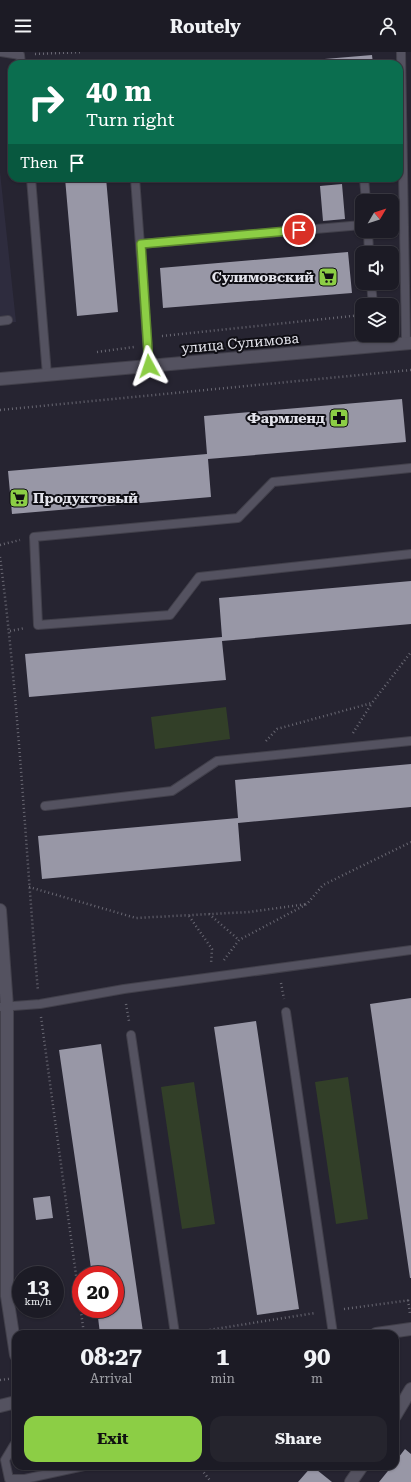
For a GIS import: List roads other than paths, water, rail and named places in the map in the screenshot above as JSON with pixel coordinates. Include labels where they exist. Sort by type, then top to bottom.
[{"type":"street","name":"улица Сулимова","points":[[0,379],[149,366],[366,342]]},
{"type":"street","name":"улица Сулимова","points":[[386,342],[408,344]]},
{"type":"street","points":[[0,910],[4,1007],[4,1296],[12,1335]]},
{"type":"street","points":[[399,1331],[411,1329]]},
{"type":"street","points":[[399,1409],[411,1389]]},
{"type":"street","points":[[0,1406],[12,1403]]},
{"type":"street","points":[[351,1482],[359,1470]]},
{"type":"lane","points":[[1,52],[20,55],[21,60]]},
{"type":"lane","points":[[403,135],[408,344]]},
{"type":"lane","points":[[31,182],[47,375]]},
{"type":"lane","points":[[135,182],[149,366]]},
{"type":"lane","points":[[364,182],[365,194]]},
{"type":"lane","points":[[141,244],[355,226]]},
{"type":"lane","points":[[411,468],[273,482],[238,518],[34,537],[38,625],[170,615],[199,577],[411,554]]},
{"type":"lane","points":[[45,806],[172,791],[217,761],[411,741]]},
{"type":"lane","points":[[4,1007],[40,1004],[124,989],[411,950]]},
{"type":"lane","points":[[286,1012],[332,1330]]},
{"type":"lane","points":[[131,1035],[174,1330]]},
{"type":"lane","points":[[12,1448],[5,1460],[9,1478],[25,1480],[67,1470]]},
{"type":"place","name":"Сулимовский","points":[[328,277]]},
{"type":"place","name":"Фармленд","points":[[339,418]]},
{"type":"place","name":"Продуктовый","points":[[19,498]]}]
